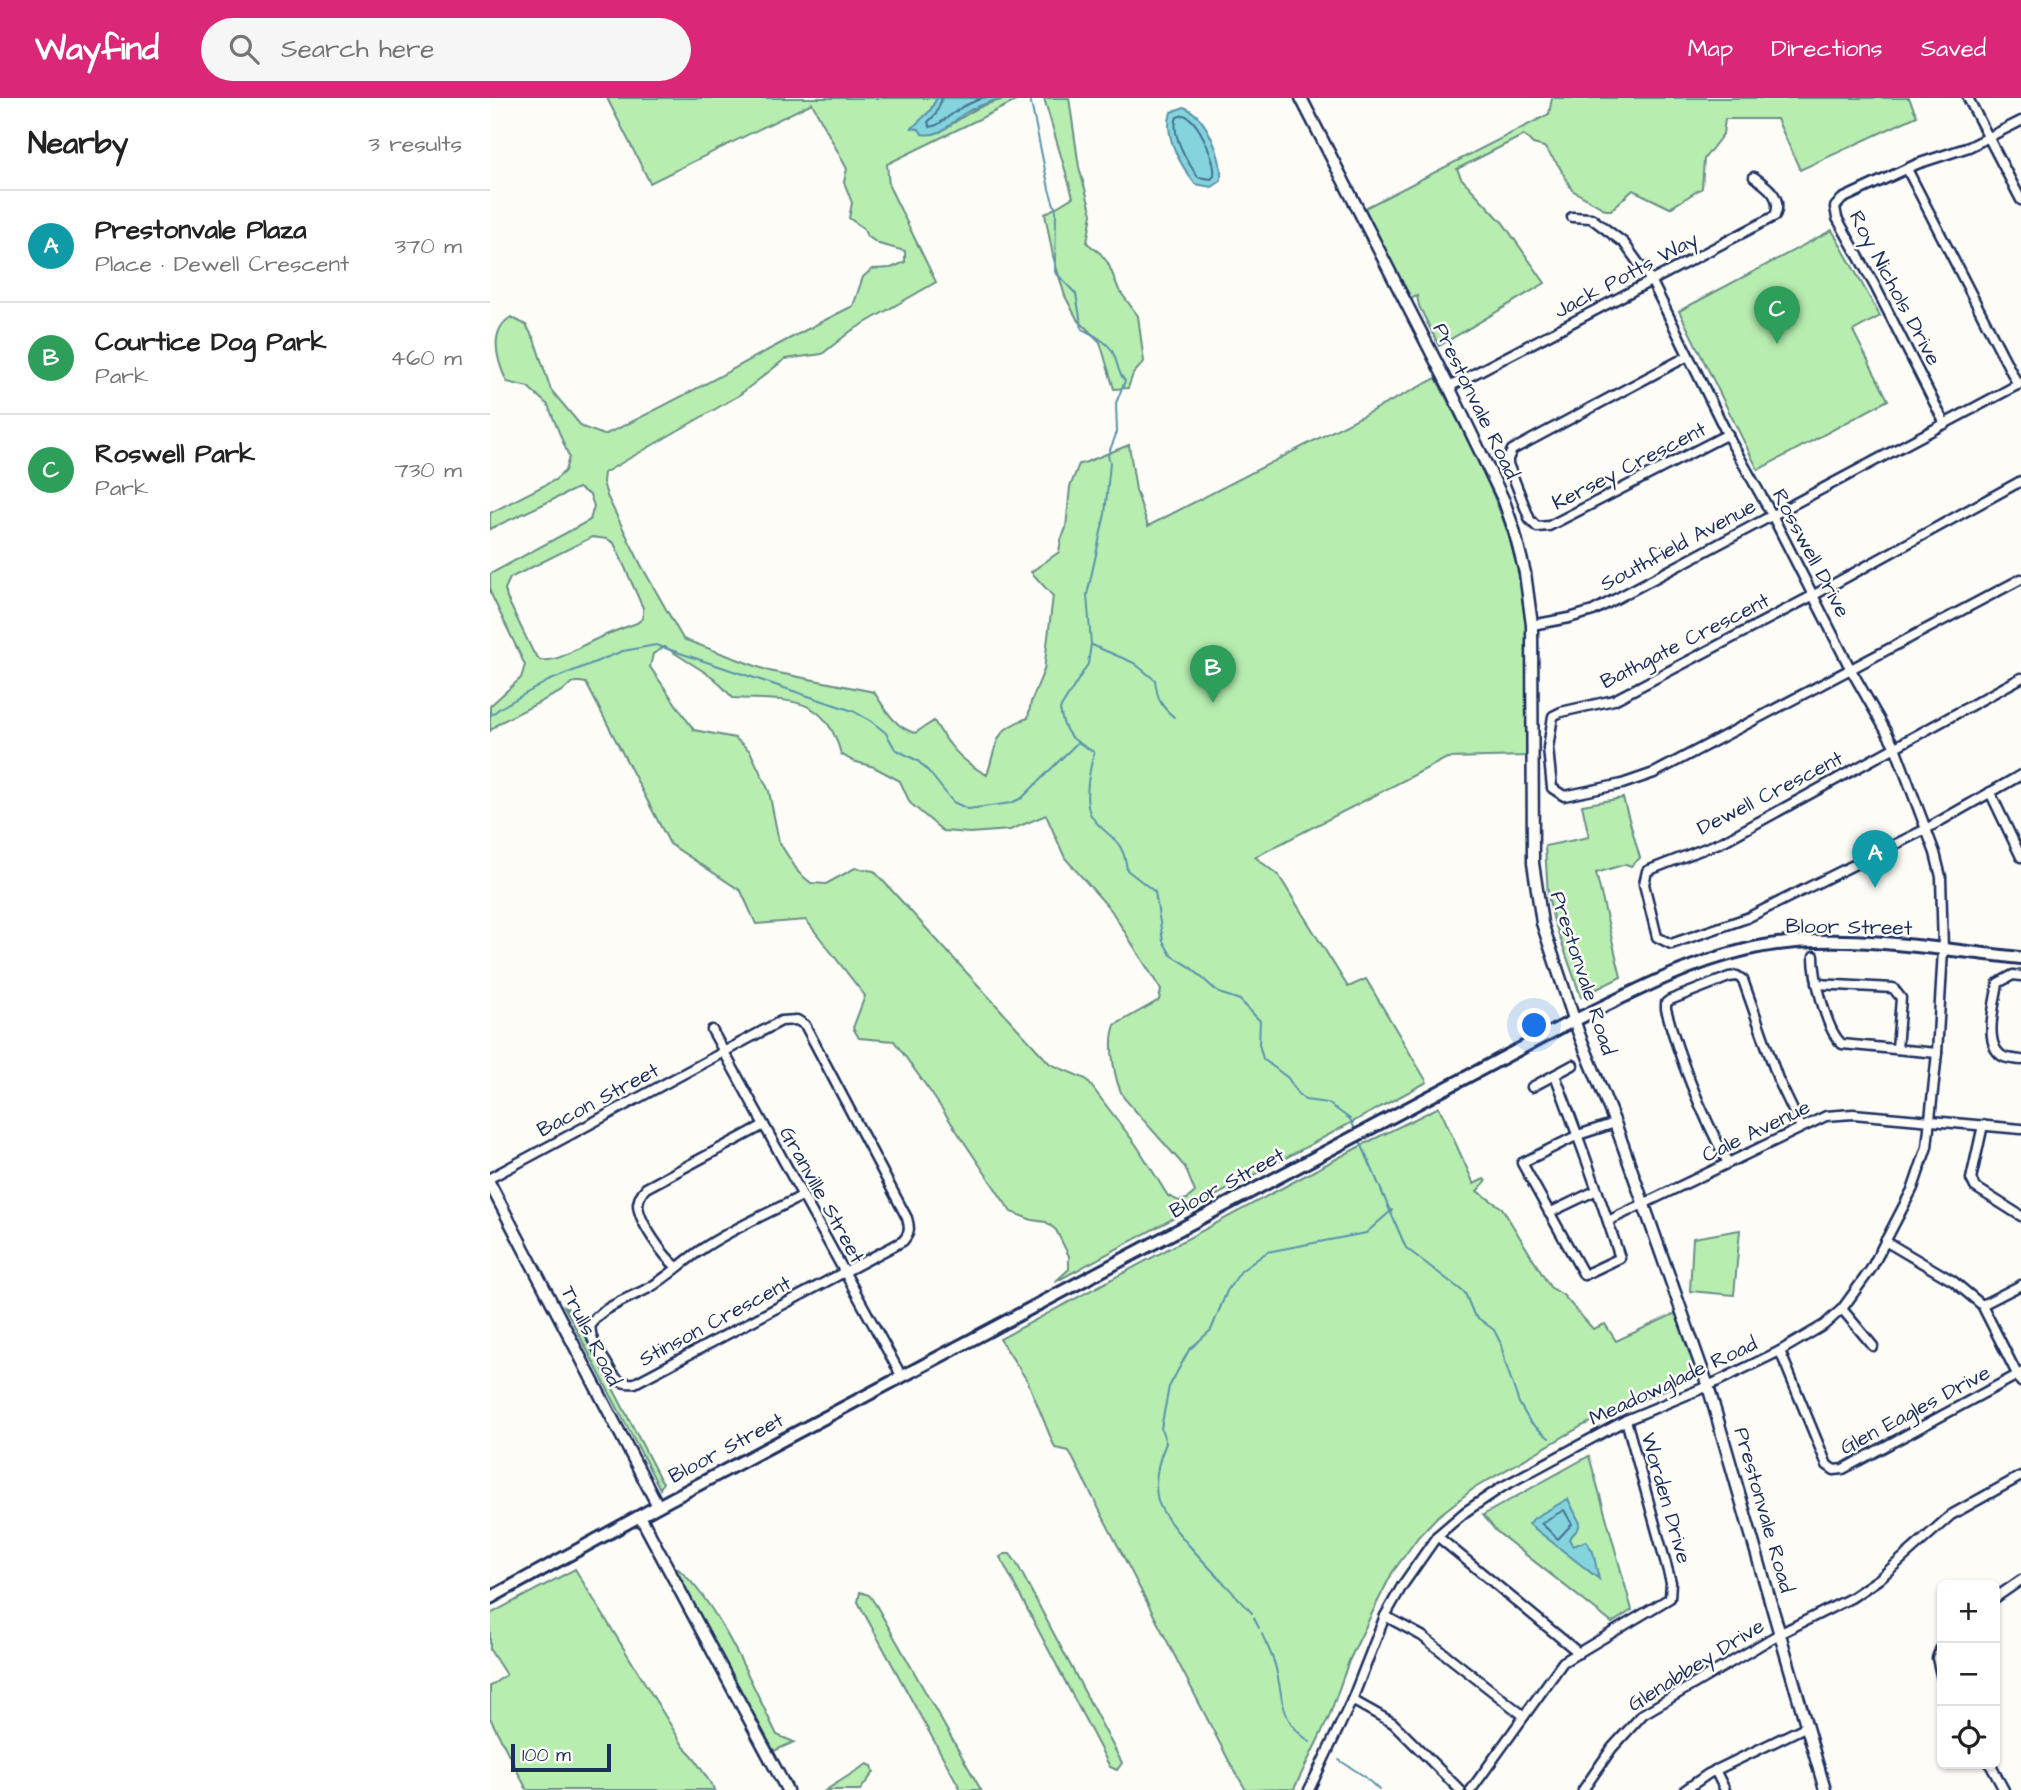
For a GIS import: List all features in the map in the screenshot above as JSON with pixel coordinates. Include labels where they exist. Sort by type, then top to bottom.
[{"type":"main road","name":"Bloor Street","points":[[490,1598],[658,1506],[1575,1020],[1684,969],[1746,949],[1814,941],[1858,942],[2021,958]]},
{"type":"street","name":"Prestonvale Road","points":[[1301,98],[1449,387],[1507,510],[1525,573],[1532,625],[1534,863],[1536,893],[1545,931],[1708,1385],[1825,1790]]},
{"type":"street","points":[[1968,98],[2021,200]]},
{"type":"street","name":"Roy Nichols Drive","points":[[1945,424],[1835,211],[1842,200],[1907,169],[1969,147],[2021,121]]},
{"type":"street","points":[[1907,169],[2019,384]]},
{"type":"street","name":"Jack Potts Way","points":[[1449,387],[1775,216],[1778,208],[1776,198],[1771,190],[1754,177]]},
{"type":"street","name":"Rosswell Drive","points":[[1572,217],[1591,218],[1624,243],[1652,282],[1850,668],[1895,747],[1941,877],[1942,950]]},
{"type":"street","name":"Kersey Crescent","points":[[1688,356],[1512,450],[1508,464],[1530,520],[1537,527],[1549,526],[1728,434]]},
{"type":"street","name":"Southfield Avenue","points":[[1532,625],[1592,611],[2019,384]]},
{"type":"street","points":[[1814,595],[2021,481]]},
{"type":"street","points":[[1850,668],[2021,579]]},
{"type":"street","name":"Bathgate Crescent","points":[[1814,595],[1614,700],[1553,716],[1548,748],[1552,788],[1564,796],[1622,784],[1654,773],[1850,668]]},
{"type":"street","points":[[1895,747],[2021,678]]},
{"type":"street","name":"Dewell Crescent","points":[[1895,747],[1724,841],[1647,871],[1644,884],[1657,937],[1671,944],[1747,918],[1926,829]]},
{"type":"street","points":[[1926,829],[2021,775]]},
{"type":"street","points":[[1990,792],[2021,857]]},
{"type":"street","name":"Meadowglade Road","points":[[1309,1790],[1352,1700],[1385,1616],[1437,1536],[1465,1512],[1502,1487],[1626,1420],[1780,1351],[1824,1325],[1842,1309],[1871,1269],[1913,1188],[1927,1147],[1937,1053],[1942,950]]},
{"type":"street","points":[[1814,956],[1817,984],[1835,1036],[1842,1044],[1937,1053]]},
{"type":"street","points":[[2021,976],[2014,975],[1998,983],[1990,1039],[1995,1049],[2005,1058],[2021,1060]]},
{"type":"street","points":[[1728,1163],[1703,1116],[1688,1074],[1667,1014],[1666,1003],[1670,1000],[1729,976],[1740,977],[1778,1079],[1801,1127]]},
{"type":"street","points":[[1817,984],[1893,989],[1901,998],[1897,1049]]},
{"type":"street","name":"Bacon Street","points":[[490,1178],[789,1019],[805,1025],[812,1036],[910,1227],[909,1235],[902,1241],[844,1272]]},
{"type":"street","name":"Granville Street","points":[[712,1030],[902,1377]]},
{"type":"street","points":[[1532,1087],[1573,1065]]},
{"type":"street","points":[[1556,1075],[1578,1135],[1620,1258],[1584,1275],[1522,1163],[1578,1135],[1615,1123]]},
{"type":"street","name":"Cale Avenue","points":[[1608,1221],[1817,1119],[1838,1114],[2021,1129]]},
{"type":"street","points":[[677,1267],[660,1250],[640,1213],[640,1195],[646,1188],[764,1125]]},
{"type":"street","points":[[1983,1125],[1971,1179],[1975,1187],[2021,1216]]},
{"type":"street","name":"Trulls Road","points":[[490,1184],[658,1506]]},
{"type":"street","points":[[1549,1213],[1597,1190]]},
{"type":"street","name":"Stinson Crescent","points":[[802,1196],[719,1239],[650,1288],[602,1312],[594,1319],[591,1326],[592,1335],[618,1381],[625,1384],[635,1383],[844,1272]]},
{"type":"street","points":[[1885,1241],[1953,1281],[1982,1305],[2020,1377]]},
{"type":"street","points":[[1982,1305],[2021,1285]]},
{"type":"street","points":[[1842,1309],[1873,1346]]},
{"type":"street","name":"Glen Eagles Drive","points":[[1780,1351],[1827,1465],[1834,1469],[1843,1469],[2020,1377]]},
{"type":"street","name":"Worden Drive","points":[[1471,1790],[1563,1662],[1670,1598],[1671,1582],[1626,1420]]},
{"type":"street","name":"Glenabbey Drive","points":[[1583,1790],[1612,1748],[1643,1714],[1779,1634],[1851,1598],[1879,1578],[1951,1515],[2021,1476]]},
{"type":"street","points":[[640,1516],[787,1790]]},
{"type":"street","points":[[1437,1536],[1579,1653]]},
{"type":"street","points":[[2000,1595],[2021,1580]]},
{"type":"street","points":[[1385,1616],[1422,1636],[1524,1716]]},
{"type":"street","points":[[1352,1700],[1393,1723],[1460,1790]]},
{"type":"street","points":[[1685,1790],[1715,1770],[1805,1727]]},
{"type":"street","points":[[1993,1769],[2004,1790]]},
{"type":"street","points":[[1715,1770],[1725,1790]]},
{"type":"green space","points":[[607,98],[937,98],[930,111],[913,128],[940,132],[988,104],[1022,98],[887,164],[889,186],[936,282],[851,331],[822,354],[785,359],[738,396],[604,473],[603,482],[607,496],[641,565],[683,639],[769,671],[874,692],[901,727],[915,733],[934,721],[956,752],[987,775],[995,746],[1002,733],[1008,727],[1028,718],[1031,702],[1044,670],[1053,596],[1031,572],[1059,552],[1066,528],[1070,487],[1079,464],[1129,445],[1136,490],[1148,526],[1436,378],[1489,486],[1511,542],[1519,571],[1527,640],[1527,756],[1447,758],[1255,857],[1279,876],[1348,987],[1366,979],[1427,1082],[1055,1282],[1069,1269],[1069,1256],[1056,1230],[1046,1222],[1011,1212],[894,1041],[859,1038],[853,1028],[865,996],[806,920],[756,924],[741,891],[670,844],[586,683],[571,683],[564,690],[499,723],[490,731],[490,706],[521,678],[525,665],[490,592],[490,574],[590,520],[594,506],[590,495],[578,488],[490,529],[490,513],[555,480],[565,471],[569,457],[548,405],[528,387],[507,382],[497,354],[497,337],[504,322],[511,317],[526,325],[534,339],[551,390],[582,427],[604,435],[853,306],[863,277],[872,269],[891,268],[905,262],[905,251],[879,244],[849,218],[852,203],[844,182],[847,169],[812,103],[650,183]],"holes":[[[592,537],[614,543],[643,608],[643,618],[559,657],[540,660],[533,652],[505,589],[510,578]],[[665,647],[714,678],[733,698],[786,701],[814,710],[834,734],[841,754],[900,781],[910,803],[943,831],[970,833],[1010,830],[1046,815],[1065,858],[1111,910],[1161,990],[1159,1000],[1115,1025],[1113,1062],[1124,1098],[1185,1167],[1195,1192],[1187,1199],[1179,1201],[1168,1196],[1137,1146],[1086,1079],[1050,1064],[874,871],[855,868],[826,884],[811,883],[799,873],[779,842],[769,791],[750,751],[735,738],[694,730],[650,667],[653,654]]]},
{"type":"green space","points":[[1044,98],[1069,98],[1079,167],[1092,214],[1087,243],[1108,263],[1119,290],[1138,316],[1144,362],[1133,374],[1128,388],[1114,389],[1100,342],[1077,319],[1065,296],[1053,256],[1045,214],[1073,197]]},
{"type":"green space","points":[[1552,98],[1909,98],[1917,116],[1800,170],[1777,119],[1725,119],[1723,134],[1704,159],[1702,188],[1670,208],[1633,190],[1611,210],[1606,210],[1572,190],[1559,166],[1544,147],[1533,144],[1524,135],[1457,169],[1461,178],[1503,223],[1545,283],[1439,346],[1419,306],[1417,296],[1410,299],[1363,209],[1549,114]]},
{"type":"green space","points":[[1832,230],[1880,316],[1853,331],[1888,400],[1758,470],[1679,311]]},
{"type":"green space","points":[[1623,798],[1640,858],[1631,866],[1626,864],[1596,873],[1621,977],[1581,997],[1553,918],[1548,895],[1545,846],[1589,837],[1582,805]]},
{"type":"green space","points":[[1439,1107],[1474,1184],[1484,1179],[1486,1181],[1477,1191],[1502,1208],[1550,1287],[1563,1295],[1593,1329],[1605,1324],[1616,1341],[1676,1313],[1697,1367],[1688,1380],[1582,1426],[1473,1489],[1437,1517],[1419,1536],[1392,1573],[1349,1661],[1329,1717],[1294,1789],[1246,1790],[1069,1451],[1055,1448],[1028,1382],[1000,1339],[1368,1142]]},
{"type":"green space","points":[[1740,1230],[1734,1295],[1690,1291],[1693,1238]]},
{"type":"green space","points":[[564,1306],[587,1320],[590,1344],[663,1482],[660,1489]]},
{"type":"green space","points":[[1589,1456],[1632,1610],[1612,1623],[1496,1531],[1483,1515]]},
{"type":"green space","points":[[1010,1554],[1016,1562],[1122,1763],[1117,1770],[1110,1767],[1000,1557]]},
{"type":"green space","points":[[673,1565],[689,1579],[718,1620],[745,1668],[777,1735],[794,1742],[774,1751]]},
{"type":"green space","points":[[575,1569],[684,1747],[715,1790],[527,1790],[490,1718],[490,1686],[506,1675],[490,1650],[490,1614]]},
{"type":"green space","points":[[860,1592],[869,1595],[876,1605],[981,1790],[961,1790],[858,1602]]},
{"type":"green space","points":[[867,1764],[872,1766],[874,1772],[860,1790],[826,1790]]},
{"type":"water","points":[[937,98],[1002,98],[969,111],[935,134],[922,134],[919,129],[912,128],[930,111]]},
{"type":"water","points":[[1184,107],[1200,119],[1216,150],[1221,181],[1212,187],[1195,184],[1174,150],[1169,131],[1171,112]]},
{"type":"water","points":[[1568,1499],[1580,1523],[1569,1539],[1573,1546],[1586,1541],[1593,1552],[1599,1579],[1529,1524],[1534,1518]]},
{"type":"waterway","points":[[1030,98],[1056,211],[1055,272],[1076,294],[1082,329],[1111,349],[1125,381],[1116,403],[1117,432],[1108,455],[1110,463],[1105,514],[1087,595],[1091,644],[1088,664],[1060,709],[1066,731],[1094,752],[1088,785],[1089,811],[1119,844],[1127,870],[1155,892],[1163,941],[1171,955],[1190,967],[1219,993],[1240,1000],[1260,1021],[1259,1044],[1263,1059],[1288,1078],[1305,1100],[1328,1103],[1350,1119],[1356,1131]]},
{"type":"waterway","points":[[490,716],[548,681],[623,651],[656,645],[853,711],[886,733],[895,749],[918,761],[953,802],[968,809],[1011,803],[1022,798],[1077,743]]},
{"type":"waterway","points":[[1092,645],[1134,663],[1155,680],[1160,701],[1174,717]]},
{"type":"waterway","points":[[1361,1143],[1406,1248],[1465,1293],[1474,1315],[1494,1330],[1519,1403],[1530,1422],[1549,1438]]},
{"type":"waterway","points":[[1252,1613],[1173,1526],[1158,1501],[1157,1471],[1166,1443],[1161,1428],[1169,1387],[1189,1350],[1211,1330],[1227,1291],[1241,1271],[1267,1252],[1366,1233],[1392,1210]]},
{"type":"waterway","points":[[1254,1618],[1259,1628]]},
{"type":"waterway","points":[[1262,1634],[1275,1665],[1287,1716],[1299,1733],[1310,1742]]},
{"type":"waterway","points":[[1339,1760],[1364,1776],[1379,1790]]},
{"type":"place","name":"Roswell Park","points":[[1777,344]]},
{"type":"place","name":"Courtice Dog Park","points":[[1213,703]]},
{"type":"place","name":"Prestonvale Plaza","points":[[1875,888]]}]
